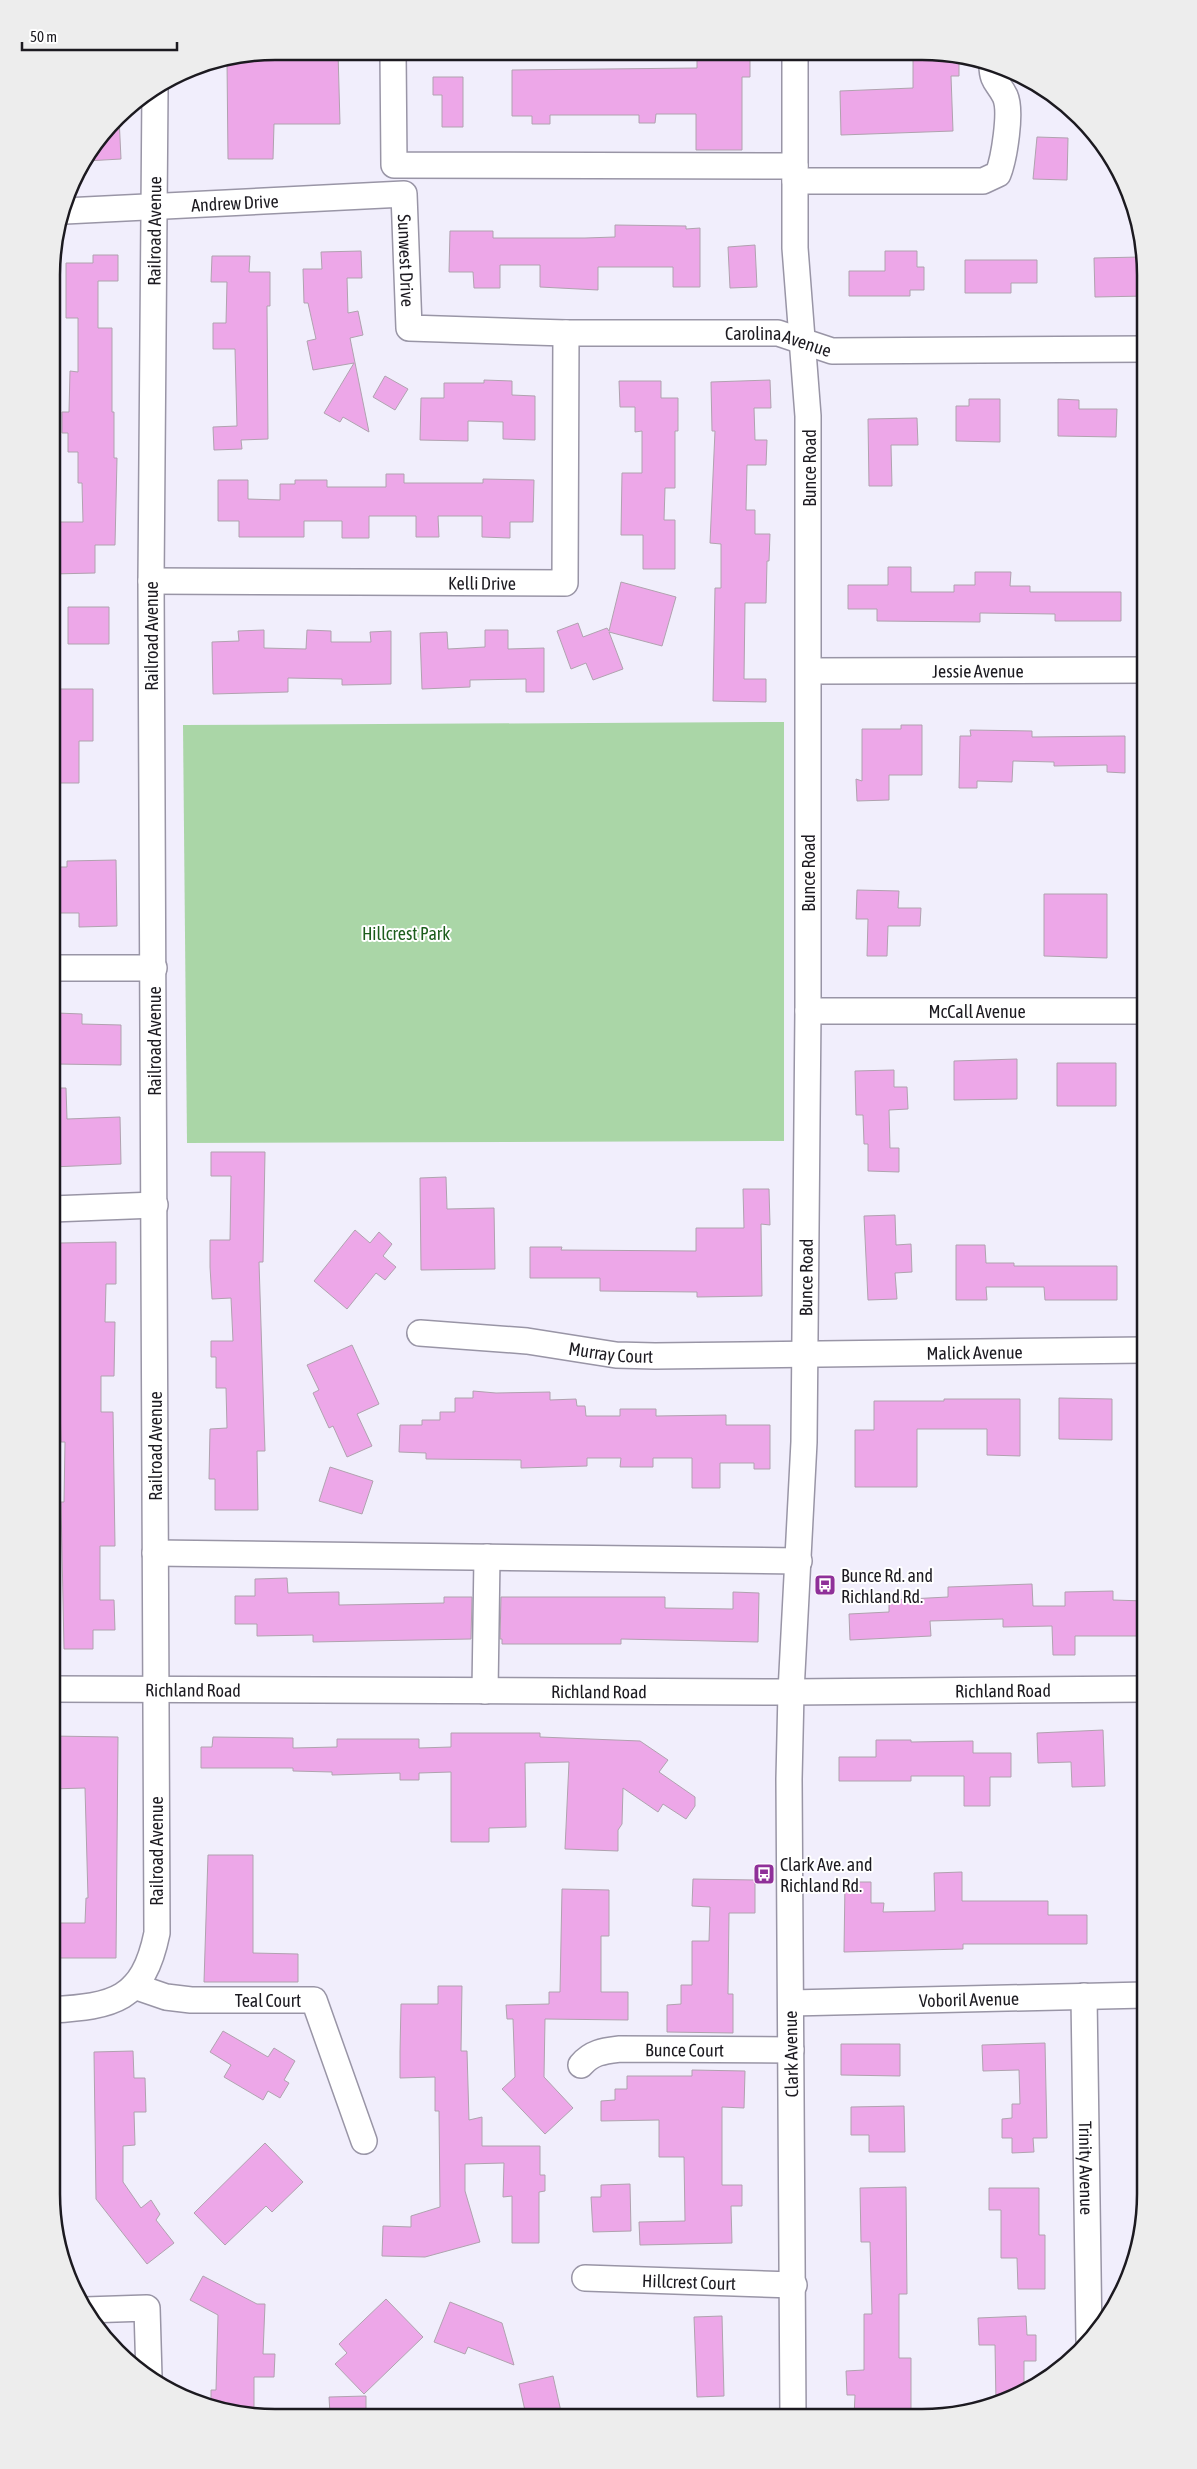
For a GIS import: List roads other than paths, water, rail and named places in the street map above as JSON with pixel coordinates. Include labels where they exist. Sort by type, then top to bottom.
[{"type":"street","points":[[393,60],[394,166],[795,174],[983,181],[998,174],[1005,156],[1006,98],[992,78],[992,71]]},
{"type":"street","name":"Bunce Road","points":[[791,1692],[799,1561],[805,1354],[809,671],[808,416],[795,248],[795,60]]},
{"type":"street","name":"Railroad Avenue","points":[[134,1986],[141,1977],[152,1954],[157,1933],[151,581],[155,97]]},
{"type":"street","name":"Andrew Drive","points":[[70,211],[404,194]]},
{"type":"street","name":"Sunwest Drive","points":[[404,194],[410,328]]},
{"type":"street","name":"Carolina Avenue","points":[[410,328],[566,333],[778,333],[832,351],[1137,349]]},
{"type":"street","name":"Kelli Drive","points":[[151,581],[565,583],[566,333]]},
{"type":"street","name":"Jessie Avenue","points":[[809,671],[1137,670]]},
{"type":"street","points":[[60,968],[154,968]]},
{"type":"street","name":"McCall Avenue","points":[[808,1011],[1137,1011]]},
{"type":"street","points":[[60,1209],[155,1205]]},
{"type":"street","name":"Murray Court","points":[[420,1333],[527,1341],[616,1355],[805,1354]]},
{"type":"street","name":"Malick Avenue","points":[[805,1354],[1137,1350]]},
{"type":"street","points":[[155,1553],[799,1561]]},
{"type":"street","points":[[485,1691],[486,1557]]},
{"type":"street","name":"Richland Road","points":[[60,1689],[791,1692],[1137,1690]]},
{"type":"street","name":"Clark Avenue","points":[[791,1692],[789,1779],[794,2409]]},
{"type":"street","points":[[60,2009],[110,2003],[123,1996],[134,1986]]},
{"type":"street","name":"Teal Court","points":[[134,1986],[166,1997],[191,2000],[314,2000],[364,2141]]},
{"type":"street","name":"Voboril Avenue","points":[[791,2003],[1137,1995]]},
{"type":"street","name":"Trinity Avenue","points":[[1084,1996],[1088,2331]]},
{"type":"street","name":"Bunce Court","points":[[581,2064],[588,2056],[602,2051],[620,2049],[791,2050]]},
{"type":"street","name":"Hillcrest Court","points":[[585,2278],[794,2285]]},
{"type":"street","points":[[94,2310],[147,2308],[149,2368]]},
{"type":"place","name":"Bunce Rd. and Richland Rd.","points":[[825,1585]]},
{"type":"place","name":"Clark Ave. and Richland Rd.","points":[[764,1874]]},
{"type":"park label","name":"Hillcrest Park","points":[[406,933]]}]
